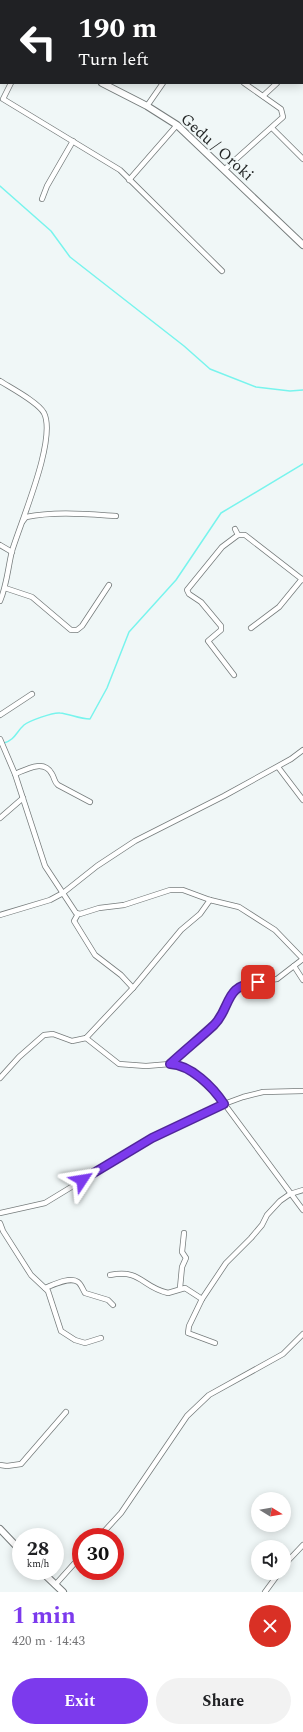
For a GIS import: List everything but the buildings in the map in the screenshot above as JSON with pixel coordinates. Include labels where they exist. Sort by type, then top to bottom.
[{"type":"street","points":[[10,84],[1,101],[73,141],[120,170],[222,272]]},
{"type":"street","name":"Gedu / Oroki","points":[[104,84],[147,106],[176,125],[303,244]]},
{"type":"street","points":[[147,106],[162,84]]},
{"type":"street","points":[[224,170],[281,121],[283,112],[245,84]]},
{"type":"street","points":[[263,96],[276,84]]},
{"type":"street","points":[[130,180],[176,125]]},
{"type":"street","points":[[272,128],[303,160]]},
{"type":"street","points":[[42,199],[47,186],[73,141]]},
{"type":"street","points":[[0,381],[37,405],[44,412],[46,421],[46,436],[42,458],[20,524],[0,601]]},
{"type":"street","points":[[20,524],[26,518],[40,514],[116,516]]},
{"type":"street","points":[[235,529],[238,535]]},
{"type":"street","points":[[234,675],[208,641],[221,630],[221,626],[201,602],[188,594],[187,590],[222,548],[238,535],[245,535],[303,579],[279,607],[251,628]]},
{"type":"street","points":[[0,545],[12,552]]},
{"type":"street","points":[[4,588],[32,597],[71,630],[77,630],[82,626],[110,585]]},
{"type":"street","points":[[0,715],[32,694]]},
{"type":"street","points":[[0,739],[8,753],[45,866],[74,911],[78,914]]},
{"type":"street","points":[[0,915],[50,900],[63,893],[97,866],[135,840],[278,767],[303,750]]},
{"type":"street","points":[[15,774],[38,766],[46,768],[58,786],[90,802]]},
{"type":"street","points":[[278,767],[303,800]]},
{"type":"street","points":[[0,818],[23,798]]},
{"type":"street","points":[[133,988],[121,975],[95,955],[74,921],[78,914],[124,905],[170,890],[183,890],[210,900],[239,907],[275,930],[303,959],[277,979],[249,983],[237,990],[227,1001],[215,1024],[170,1064]]},
{"type":"street","points":[[0,1078],[19,1057],[44,1035],[53,1034],[72,1041],[86,1038],[133,988],[181,930],[204,910],[210,900]]},
{"type":"street","points":[[294,966],[303,980]]},
{"type":"street","points":[[86,1038],[119,1064],[146,1066],[170,1064],[186,1067],[216,1094],[303,1210]]},
{"type":"street","points":[[0,1213],[45,1203],[152,1138],[224,1104],[263,1092],[303,1092]]},
{"type":"street","points":[[215,1343],[188,1333],[189,1326],[202,1299],[226,1263],[251,1238],[272,1209],[290,1194],[303,1190]]},
{"type":"street","points":[[0,1223],[3,1231],[31,1275],[45,1288],[50,1296],[59,1327],[65,1334],[85,1343],[101,1338]]},
{"type":"street","points":[[180,1288],[182,1267],[186,1258],[182,1252],[184,1233]]},
{"type":"street","points":[[110,1275],[132,1274],[148,1285],[168,1293],[180,1288],[188,1289],[202,1299]]},
{"type":"street","points":[[45,1288],[75,1280],[79,1282],[85,1293],[108,1300],[113,1305]]},
{"type":"street","points":[[107,1528],[121,1513],[187,1416],[209,1395],[283,1354],[303,1334]]},
{"type":"street","points":[[0,1465],[7,1466],[21,1464],[66,1412]]},
{"type":"street","points":[[0,1529],[12,1542]]},
{"type":"street","points":[[291,1558],[303,1545]]},
{"type":"street","points":[[55,1585],[72,1566]]},
{"type":"street","points":[[50,1580],[63,1592]]},
{"type":"street","points":[[265,1592],[273,1580]]},
{"type":"waterway","points":[[0,186],[51,231],[70,257],[184,346],[210,369],[256,387],[290,391],[303,390]]},
{"type":"waterway","points":[[4,743],[13,738],[24,725],[47,715],[60,713],[90,719],[107,688],[129,632],[176,580],[221,513],[303,464]]},
{"type":"route","points":[[82,1180],[152,1138],[224,1104],[216,1094],[186,1067],[170,1064],[215,1024],[232,994],[243,985],[258,982]]}]
